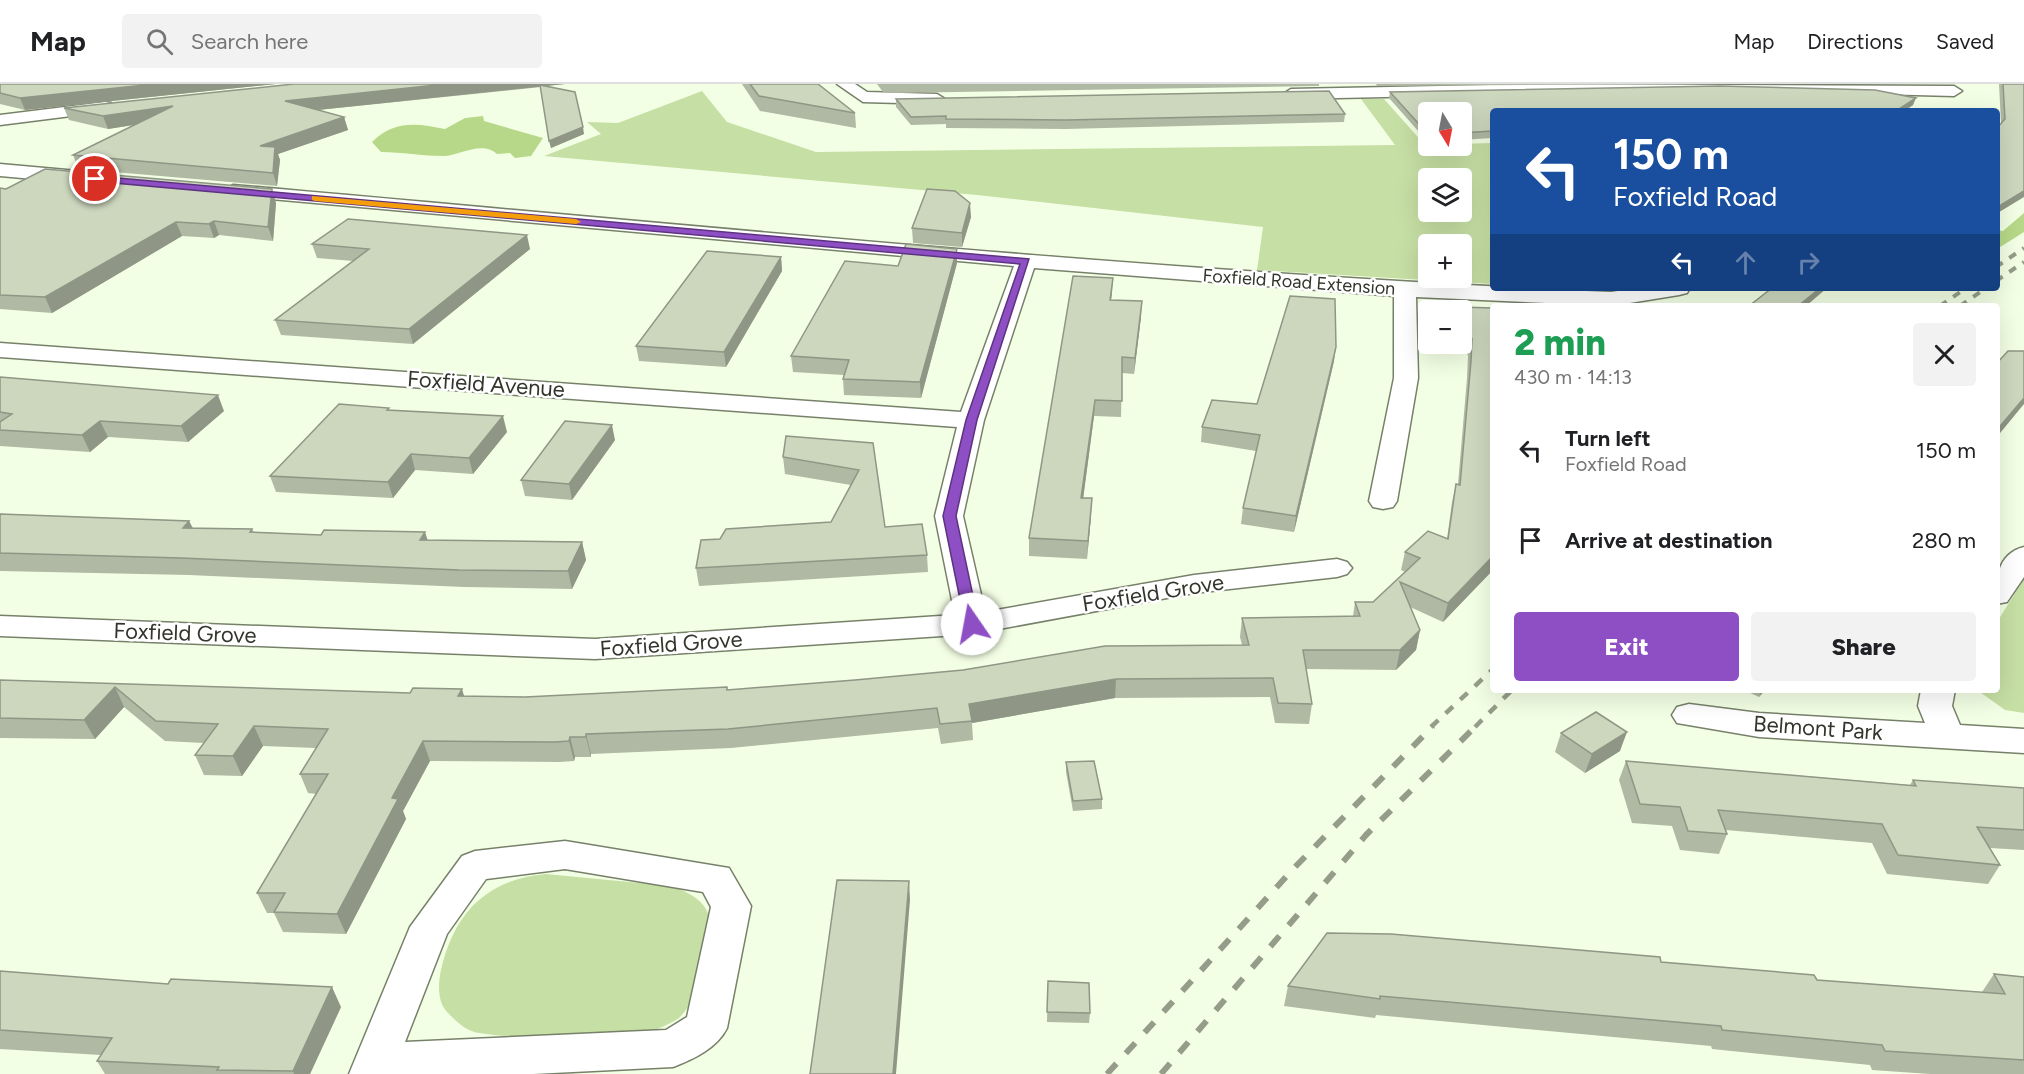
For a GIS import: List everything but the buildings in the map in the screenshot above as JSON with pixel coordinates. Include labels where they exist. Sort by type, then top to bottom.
[{"type":"street","points":[[845,84],[863,97],[893,100],[952,99]]},
{"type":"street","points":[[1279,94],[1345,88],[1718,85],[1953,87],[1945,108]]},
{"type":"street","points":[[0,120],[125,105]]},
{"type":"street","points":[[0,170],[95,179]]},
{"type":"street","name":"Foxfield Road Extension","points":[[215,189],[1026,261],[1405,290],[1611,299],[1660,291]]},
{"type":"street","points":[[972,624],[949,516],[971,420],[1026,261]]},
{"type":"street","points":[[1383,501],[1406,378],[1405,290]]},
{"type":"street","name":"Foxfield Avenue","points":[[0,350],[971,420]]},
{"type":"street","points":[[2000,589],[2024,556]]},
{"type":"street","name":"Foxfield Grove","points":[[0,626],[595,649],[972,624],[1194,584],[1337,568]]},
{"type":"street","points":[[1937,693],[1935,706],[1948,736]]},
{"type":"street","name":"Belmont Park","points":[[1689,715],[1759,725],[2024,741]]},
{"type":"street","points":[[565,855],[715,879],[731,906],[706,1028],[673,1048],[374,1068],[430,927],[475,866],[565,855]]},
{"type":"green space","points":[[702,91],[727,122],[816,152],[1395,145],[1361,99],[1384,99],[1418,137],[1418,156],[1472,156],[1472,144],[1490,143],[1490,284],[1472,283],[1472,234],[1418,234],[1418,280],[1257,270],[1263,227],[977,195],[544,156],[601,134],[587,122],[618,123]]},
{"type":"green space","points":[[483,116],[484,121],[543,138],[531,156],[515,158],[510,153],[497,154],[484,148],[443,156],[381,152],[372,142],[380,135],[397,127],[425,125],[445,129],[465,118]]},
{"type":"green space","points":[[2024,213],[2024,232],[2000,247],[2000,230],[2003,231]]},
{"type":"green space","points":[[2024,579],[2024,713],[2005,710],[1981,693],[2000,693],[2000,617]]},
{"type":"green space","points":[[546,874],[671,886],[687,892],[704,906],[709,918],[706,953],[695,996],[679,1018],[657,1029],[640,1033],[590,1036],[503,1036],[469,1030],[444,1009],[440,998],[440,975],[447,950],[464,916],[476,902],[507,883]]},
{"type":"railway","points":[[2000,264],[2024,248]]},
{"type":"railway","points":[[2000,278],[2024,262]]},
{"type":"railway","points":[[1944,303],[1962,291]]},
{"type":"railway","points":[[1964,303],[1982,291]]},
{"type":"railway","points":[[1431,727],[1490,672]]},
{"type":"railway","points":[[1476,726],[1509,693]]},
{"type":"railway","points":[[1107,1074],[1295,867],[1433,726]]},
{"type":"railway","points":[[1161,1074],[1366,835],[1476,726]]},
{"type":"slow traffic","points":[[315,198],[576,222]]},
{"type":"route","points":[[95,179],[1026,261],[971,420],[949,516],[972,624]]}]
